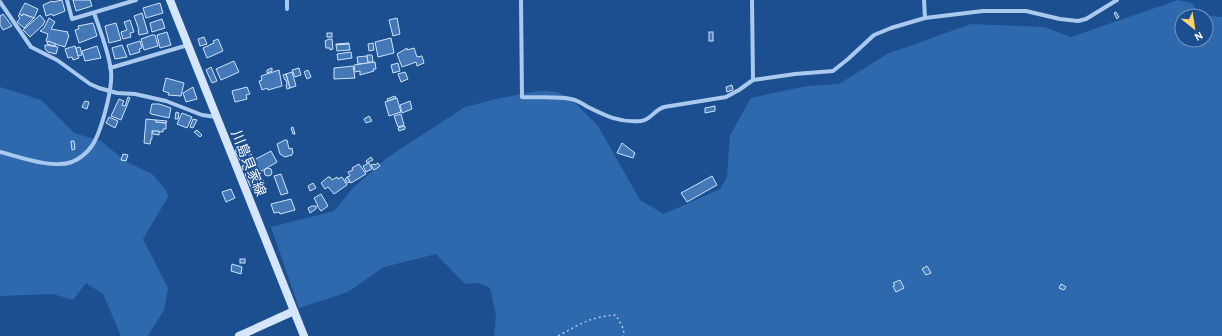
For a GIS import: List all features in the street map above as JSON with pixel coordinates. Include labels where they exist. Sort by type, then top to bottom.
[{"type":"main road","name":"川島貝家線","points":[[170,0],[304,336]]},
{"type":"main road","points":[[239,336],[294,311]]},
{"type":"street","points":[[67,0],[72,19],[136,0]]},
{"type":"street","points":[[287,0],[287,9]]},
{"type":"street","points":[[521,0],[522,97],[571,99],[614,119],[627,121],[643,121],[650,118],[659,109],[726,97],[753,80],[795,74],[833,71],[874,35],[891,28],[925,18],[983,11],[1026,11],[1060,19],[1081,21],[1117,0]]},
{"type":"street","points":[[752,0],[753,80]]},
{"type":"street","points":[[924,0],[925,18]]},
{"type":"street","points":[[0,2],[31,47],[57,60],[90,84],[110,91],[159,99],[184,107],[202,115],[216,117]]},
{"type":"street","points":[[0,152],[57,164],[72,162],[83,156],[92,147],[98,135],[110,91],[110,68],[94,13]]},
{"type":"street","points":[[110,68],[188,45]]},
{"type":"path","points":[[558,336],[578,325],[601,316],[616,315],[624,330],[623,336]]},
{"type":"shaded area","points":[[1178,0],[1192,3],[1195,8],[1174,8],[1174,48],[1214,48],[1214,16],[1222,17],[1222,336],[494,336],[496,315],[490,288],[479,283],[465,284],[436,254],[384,267],[348,292],[299,308],[271,227],[334,211],[353,188],[388,157],[465,107],[496,99],[542,91],[556,92],[569,97],[598,126],[640,200],[664,214],[720,189],[727,177],[730,135],[751,98],[806,86],[839,84],[887,54],[971,24],[1044,27],[1071,37]]},
{"type":"shaded area","points":[[0,87],[41,100],[74,133],[101,141],[125,161],[152,174],[166,190],[168,197],[143,239],[168,288],[164,310],[148,336],[121,336],[103,294],[86,283],[73,300],[53,294],[0,296]]},
{"type":"building","points":[[62,0],[65,11],[53,16],[52,14],[46,16],[43,5],[52,1]]},
{"type":"building","points":[[73,0],[90,0],[92,6],[76,11]]},
{"type":"building","points":[[25,3],[38,9],[34,18],[19,14]]},
{"type":"building","points":[[160,3],[163,13],[146,18],[143,8]]},
{"type":"building","points":[[1116,12],[1119,17],[1117,19],[1114,13]]},
{"type":"building","points":[[142,13],[148,33],[139,35],[139,30],[134,16]]},
{"type":"building","points":[[3,14],[12,26],[3,30],[0,25],[0,16]]},
{"type":"building","points":[[20,14],[22,16],[23,14],[34,18],[24,28],[17,22],[20,18],[18,16]]},
{"type":"building","points":[[40,15],[45,21],[43,25],[30,37],[23,30]]},
{"type":"building","points":[[49,18],[55,22],[51,29],[68,32],[67,34],[69,35],[65,47],[46,41],[48,34],[40,31],[44,28]]},
{"type":"building","points":[[397,18],[400,34],[393,36],[389,20]]},
{"type":"building","points":[[162,19],[165,28],[152,32],[150,23]]},
{"type":"building","points":[[130,20],[134,32],[130,33],[131,37],[123,39],[121,32],[127,30],[124,22]]},
{"type":"building","points":[[93,23],[97,36],[79,43],[75,30],[79,29],[78,26]]},
{"type":"building","points":[[116,23],[121,40],[109,43],[105,26]]},
{"type":"building","points":[[167,32],[171,45],[160,48],[157,35]]},
{"type":"building","points":[[709,32],[713,32],[713,41],[709,41]]},
{"type":"building","points":[[327,33],[332,33],[332,37],[327,37]]},
{"type":"building","points":[[155,35],[158,46],[144,50],[141,39]]},
{"type":"building","points":[[204,37],[207,44],[200,46],[198,39]]},
{"type":"building","points":[[391,38],[394,53],[378,57],[375,42]]},
{"type":"building","points":[[218,39],[223,51],[207,58],[203,48],[214,43],[213,41]]},
{"type":"building","points":[[332,39],[333,49],[330,50],[330,48],[326,48],[325,41]]},
{"type":"building","points":[[48,41],[56,44],[55,46],[47,44]]},
{"type":"building","points":[[140,41],[142,48],[139,49],[140,52],[130,55],[127,45]]},
{"type":"building","points":[[373,43],[374,50],[369,51],[368,44]]},
{"type":"building","points":[[336,44],[349,44],[336,45]]},
{"type":"building","points":[[349,44],[350,50],[337,51],[336,45]]},
{"type":"building","points":[[45,45],[58,47],[56,54],[48,52],[45,49]]},
{"type":"building","points":[[122,45],[127,57],[115,59],[112,48]]},
{"type":"building","points":[[75,46],[79,58],[73,60],[72,57],[68,58],[65,49]]},
{"type":"building","points":[[97,46],[101,58],[85,61],[82,51]]},
{"type":"building","points":[[80,47],[82,55],[78,56],[76,48]]},
{"type":"building","points":[[407,48],[407,50],[414,48],[417,57],[422,56],[424,63],[417,66],[416,62],[402,67],[397,54]]},
{"type":"building","points":[[351,52],[352,58],[338,60],[337,54]]},
{"type":"building","points":[[367,55],[372,55],[373,62],[368,62]]},
{"type":"building","points":[[367,56],[368,63],[358,64],[357,57]]},
{"type":"building","points":[[234,61],[239,72],[221,80],[216,69]]},
{"type":"building","points":[[375,62],[376,69],[373,69],[374,71],[360,75],[360,71],[355,72],[354,65]]},
{"type":"building","points":[[398,63],[400,71],[393,73],[391,65]]},
{"type":"building","points":[[353,66],[355,78],[334,79],[334,68]]},
{"type":"building","points":[[211,67],[217,81],[212,83],[206,70]]},
{"type":"building","points":[[272,68],[272,71],[267,73],[267,70]]},
{"type":"building","points":[[299,68],[301,75],[295,77],[292,70]]},
{"type":"building","points":[[279,70],[282,86],[262,90],[259,81],[262,80],[261,76]]},
{"type":"building","points":[[308,70],[311,77],[307,79],[304,72]]},
{"type":"building","points":[[292,72],[296,86],[290,88],[286,74]]},
{"type":"building","points":[[405,72],[408,79],[401,82],[398,74]]},
{"type":"building","points":[[286,74],[290,88],[287,89],[286,80],[283,75]]},
{"type":"building","points":[[166,78],[184,83],[181,96],[168,95],[169,93],[163,91]]},
{"type":"building","points":[[732,85],[733,90],[727,92],[726,87]]},
{"type":"building","points":[[193,87],[197,99],[186,102],[183,93]]},
{"type":"building","points":[[247,87],[250,94],[246,95],[247,99],[235,102],[232,91]]},
{"type":"building","points":[[395,96],[396,98],[388,101],[387,99]]},
{"type":"building","points":[[128,97],[130,98],[121,120],[111,116],[119,99],[124,101],[122,105],[125,106]]},
{"type":"building","points":[[397,98],[401,112],[389,116],[385,102]]},
{"type":"building","points":[[85,101],[89,102],[87,109],[82,107]]},
{"type":"building","points":[[410,101],[412,109],[402,113],[400,105]]},
{"type":"building","points":[[152,104],[159,104],[171,108],[169,118],[151,114]]},
{"type":"building","points":[[715,106],[715,111],[705,113],[705,108]]},
{"type":"building","points":[[176,112],[179,113],[178,119],[175,119]]},
{"type":"building","points":[[182,113],[192,117],[187,128],[177,124]]},
{"type":"building","points":[[401,114],[404,125],[398,127],[394,116]]},
{"type":"building","points":[[369,116],[372,121],[366,123],[364,119]]},
{"type":"building","points":[[109,117],[118,121],[115,128],[106,123]]},
{"type":"building","points":[[146,119],[166,123],[166,129],[163,129],[163,132],[152,131],[152,139],[150,144],[144,143]]},
{"type":"building","points":[[193,119],[197,120],[193,128],[190,127]]},
{"type":"building","points":[[156,120],[167,121],[166,123],[156,122]]},
{"type":"building","points":[[405,126],[405,129],[399,131],[398,128]]},
{"type":"building","points":[[293,127],[295,134],[293,134],[291,128]]},
{"type":"building","points":[[197,130],[202,135],[200,137],[194,132]]},
{"type":"building","points":[[152,131],[159,131],[159,135],[153,134]]},
{"type":"building","points":[[287,140],[289,149],[292,148],[293,153],[292,155],[285,157],[280,154],[277,144]]},
{"type":"building","points":[[71,141],[74,141],[75,149],[72,150]]},
{"type":"building","points":[[622,143],[635,153],[633,158],[617,153]]},
{"type":"building","points":[[247,147],[252,156],[241,162],[235,150],[237,149],[238,151]]},
{"type":"building","points":[[271,151],[277,162],[260,172],[254,160]]},
{"type":"building","points":[[123,154],[128,155],[126,161],[121,160]]},
{"type":"building","points":[[371,157],[373,160],[367,163],[366,161]]},
{"type":"building","points":[[254,161],[255,164],[243,170],[242,166]]},
{"type":"building","points":[[369,163],[372,169],[366,172],[363,166]]},
{"type":"building","points":[[378,163],[380,166],[374,170],[371,165]]},
{"type":"building","points":[[359,164],[366,174],[351,183],[347,177],[350,176],[348,172],[353,170],[352,168]]},
{"type":"building","points":[[256,167],[265,184],[252,190],[245,174]]},
{"type":"building","points":[[268,168],[271,169],[271,175],[268,176],[265,175],[264,172],[265,169]]},
{"type":"building","points":[[281,174],[288,193],[281,195],[274,176]]},
{"type":"building","points":[[712,176],[717,185],[687,202],[681,193]]},
{"type":"building","points":[[328,177],[332,180],[337,177],[338,179],[342,177],[347,185],[334,194],[328,187],[325,189],[321,183]]},
{"type":"building","points":[[347,177],[350,182],[347,183],[345,179]]},
{"type":"building","points":[[313,183],[316,188],[310,191],[308,186]]},
{"type":"building","points":[[231,189],[235,198],[226,202],[222,192]]},
{"type":"building","points":[[321,194],[328,206],[321,211],[314,198]]},
{"type":"building","points":[[291,199],[295,210],[280,214],[279,212],[274,213],[271,204]]},
{"type":"building","points":[[316,206],[316,209],[310,213],[308,208]]},
{"type":"building","points":[[240,259],[245,259],[245,263],[240,263]]},
{"type":"building","points":[[232,264],[242,267],[241,274],[231,271]]},
{"type":"building","points":[[927,266],[931,273],[926,275],[922,269]]},
{"type":"building","points":[[900,280],[904,288],[896,292],[893,286],[895,285],[893,283]]},
{"type":"building","points":[[1061,284],[1066,287],[1064,290],[1059,288]]}]
